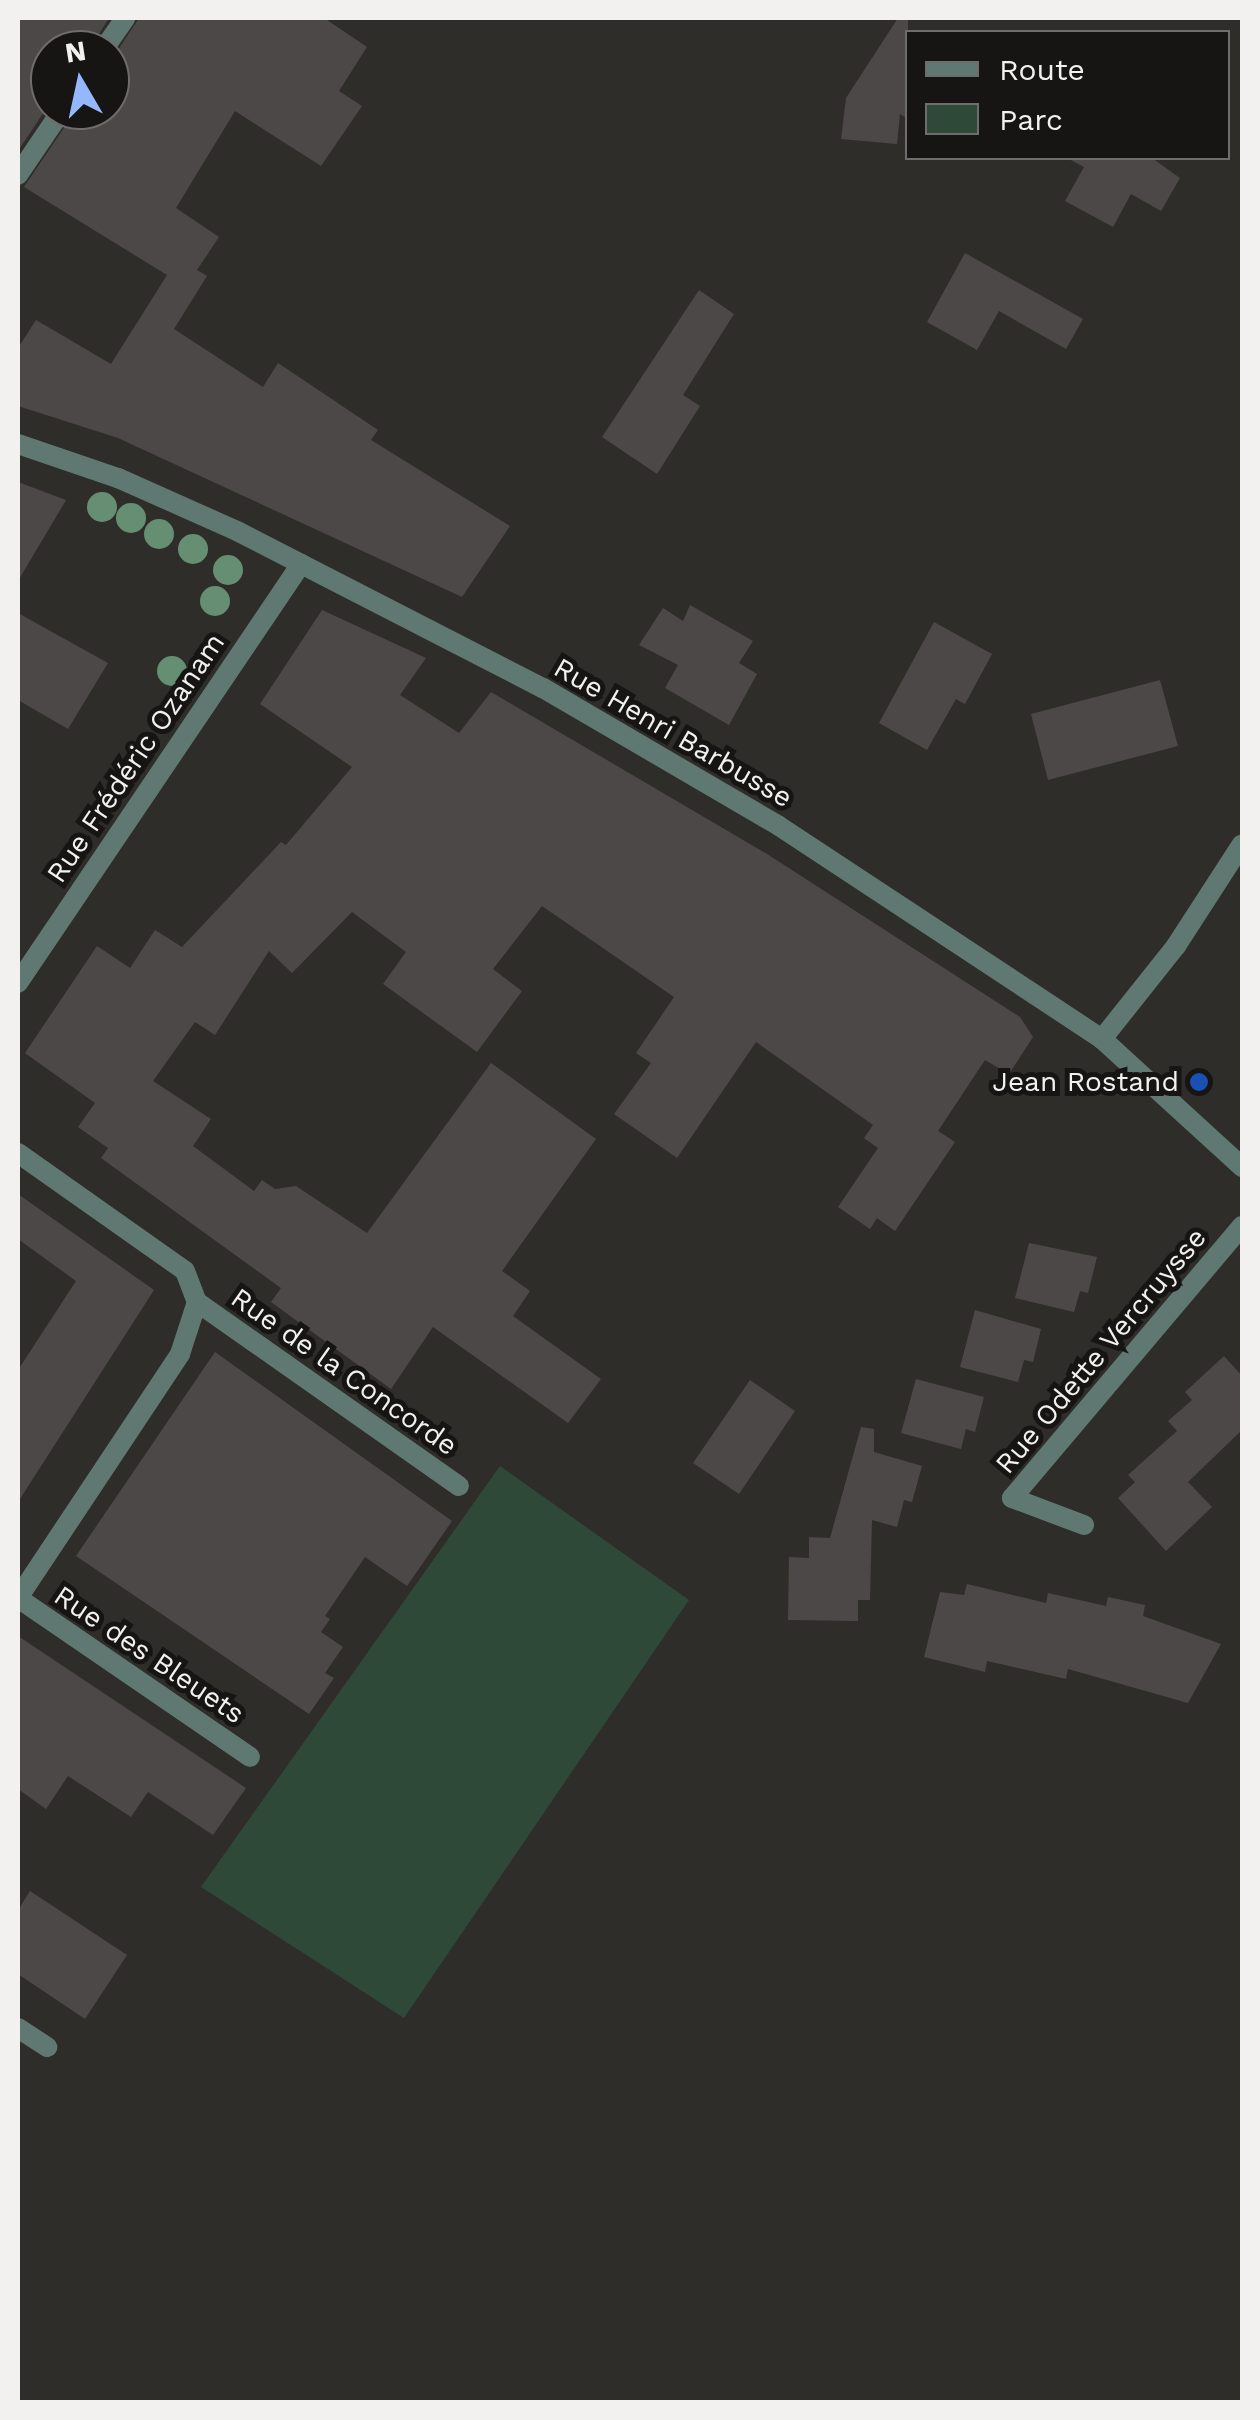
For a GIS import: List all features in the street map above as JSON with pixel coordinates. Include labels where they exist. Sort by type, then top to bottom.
[{"type":"street","points":[[18,175],[48,130]]},
{"type":"street","name":"Rue Henri Barbusse","points":[[18,444],[152,492],[301,564],[543,688],[762,816],[1102,1039],[1242,1167]]},
{"type":"street","name":"Rue Frédéric Ozanam","points":[[18,983],[301,564]]},
{"type":"street","points":[[1102,1039],[1176,946],[1242,844]]},
{"type":"street","name":"Rue de la Concorde","points":[[18,1153],[186,1271],[197,1302],[459,1486]]},
{"type":"street","name":"Rue Odette Vercruysse","points":[[1084,1525],[1012,1498],[1242,1226]]},
{"type":"street","points":[[18,1598],[180,1354],[197,1302]]},
{"type":"street","name":"Rue des Bleuets","points":[[18,1598],[250,1757]]},
{"type":"street","points":[[18,2028],[46,2047]]},
{"type":"green space","points":[[500,1466],[689,1600],[404,2018],[201,1887]]},
{"type":"building","points":[[18,18],[109,18],[102,30],[30,30],[32,130],[18,151]]},
{"type":"building","points":[[139,18],[324,18],[367,47],[339,91],[362,106],[321,166],[235,111],[176,208],[219,237],[197,270],[207,276],[174,329],[263,387],[278,363],[378,430],[371,440],[510,526],[462,597],[118,438],[18,406],[18,348],[36,320],[111,364],[167,275],[24,187],[62,130],[130,130],[130,32]]},
{"type":"building","points":[[898,18],[908,18],[905,117],[900,114],[897,144],[841,139],[846,98]]},
{"type":"building","points":[[1071,160],[1155,160],[1180,178],[1161,211],[1131,194],[1113,227],[1065,201],[1084,167]]},
{"type":"building","points":[[965,253],[1083,319],[1066,349],[999,311],[977,350],[927,322]]},
{"type":"building","points":[[699,290],[734,314],[683,395],[700,406],[657,474],[602,437]]},
{"type":"building","points":[[18,482],[66,500],[18,581]]},
{"type":"building","points":[[690,605],[753,641],[739,663],[757,674],[729,725],[665,688],[678,665],[639,645],[663,608],[683,621]]},
{"type":"building","points":[[322,610],[426,658],[400,695],[459,733],[491,692],[767,854],[1020,1017],[1033,1037],[1009,1074],[985,1060],[938,1131],[955,1142],[895,1231],[877,1218],[870,1229],[838,1207],[878,1148],[864,1138],[873,1125],[756,1042],[677,1158],[614,1114],[651,1063],[636,1053],[674,997],[542,906],[493,969],[522,991],[477,1052],[383,984],[406,952],[352,912],[292,973],[269,951],[215,1035],[195,1022],[153,1081],[211,1119],[193,1146],[254,1191],[262,1180],[275,1189],[296,1186],[367,1233],[491,1063],[596,1139],[502,1271],[530,1291],[513,1316],[601,1379],[568,1423],[433,1327],[391,1389],[271,1302],[281,1288],[101,1158],[108,1148],[78,1127],[95,1103],[25,1053],[97,946],[130,968],[155,930],[182,947],[281,842],[286,845],[352,767],[260,704]]},
{"type":"building","points":[[18,613],[108,663],[68,729],[18,700]]},
{"type":"building","points":[[934,622],[992,654],[965,704],[956,699],[927,750],[879,723]]},
{"type":"building","points":[[1160,680],[1178,746],[1048,780],[1031,714]]},
{"type":"building","points":[[18,1194],[154,1290],[18,1502],[18,1370],[76,1281],[18,1239]]},
{"type":"building","points":[[1029,1243],[1097,1257],[1088,1293],[1080,1291],[1074,1312],[1015,1298]]},
{"type":"building","points":[[975,1310],[1041,1329],[1033,1362],[1024,1360],[1018,1382],[960,1367]]},
{"type":"building","points":[[215,1352],[452,1521],[407,1586],[365,1557],[325,1616],[330,1619],[321,1632],[343,1647],[325,1673],[334,1678],[309,1714],[76,1556]]},
{"type":"building","points":[[1224,1356],[1242,1376],[1242,1430],[1188,1482],[1212,1507],[1166,1551],[1118,1498],[1135,1482],[1128,1475],[1177,1431],[1168,1421],[1192,1400],[1185,1392]]},
{"type":"building","points":[[916,1379],[984,1397],[975,1432],[966,1429],[961,1449],[901,1433]]},
{"type":"building","points":[[750,1380],[795,1411],[739,1494],[693,1463]]},
{"type":"building","points":[[861,1427],[874,1429],[874,1452],[922,1466],[912,1502],[904,1500],[897,1527],[872,1520],[870,1600],[858,1600],[858,1621],[788,1620],[789,1557],[809,1558],[809,1537],[830,1538]]},
{"type":"building","points":[[967,1584],[1046,1603],[1048,1593],[1106,1606],[1108,1597],[1145,1605],[1143,1616],[1221,1644],[1188,1703],[1068,1669],[1066,1679],[987,1661],[985,1672],[924,1657],[940,1592],[964,1595]]},
{"type":"building","points":[[18,1636],[246,1788],[213,1835],[148,1792],[131,1817],[68,1776],[46,1809],[18,1789]]},
{"type":"building","points":[[30,1891],[127,1955],[85,2019],[18,1974],[18,1910]]},
{"type":"place","name":"Jean Rostand","points":[[1199,1082]]}]
